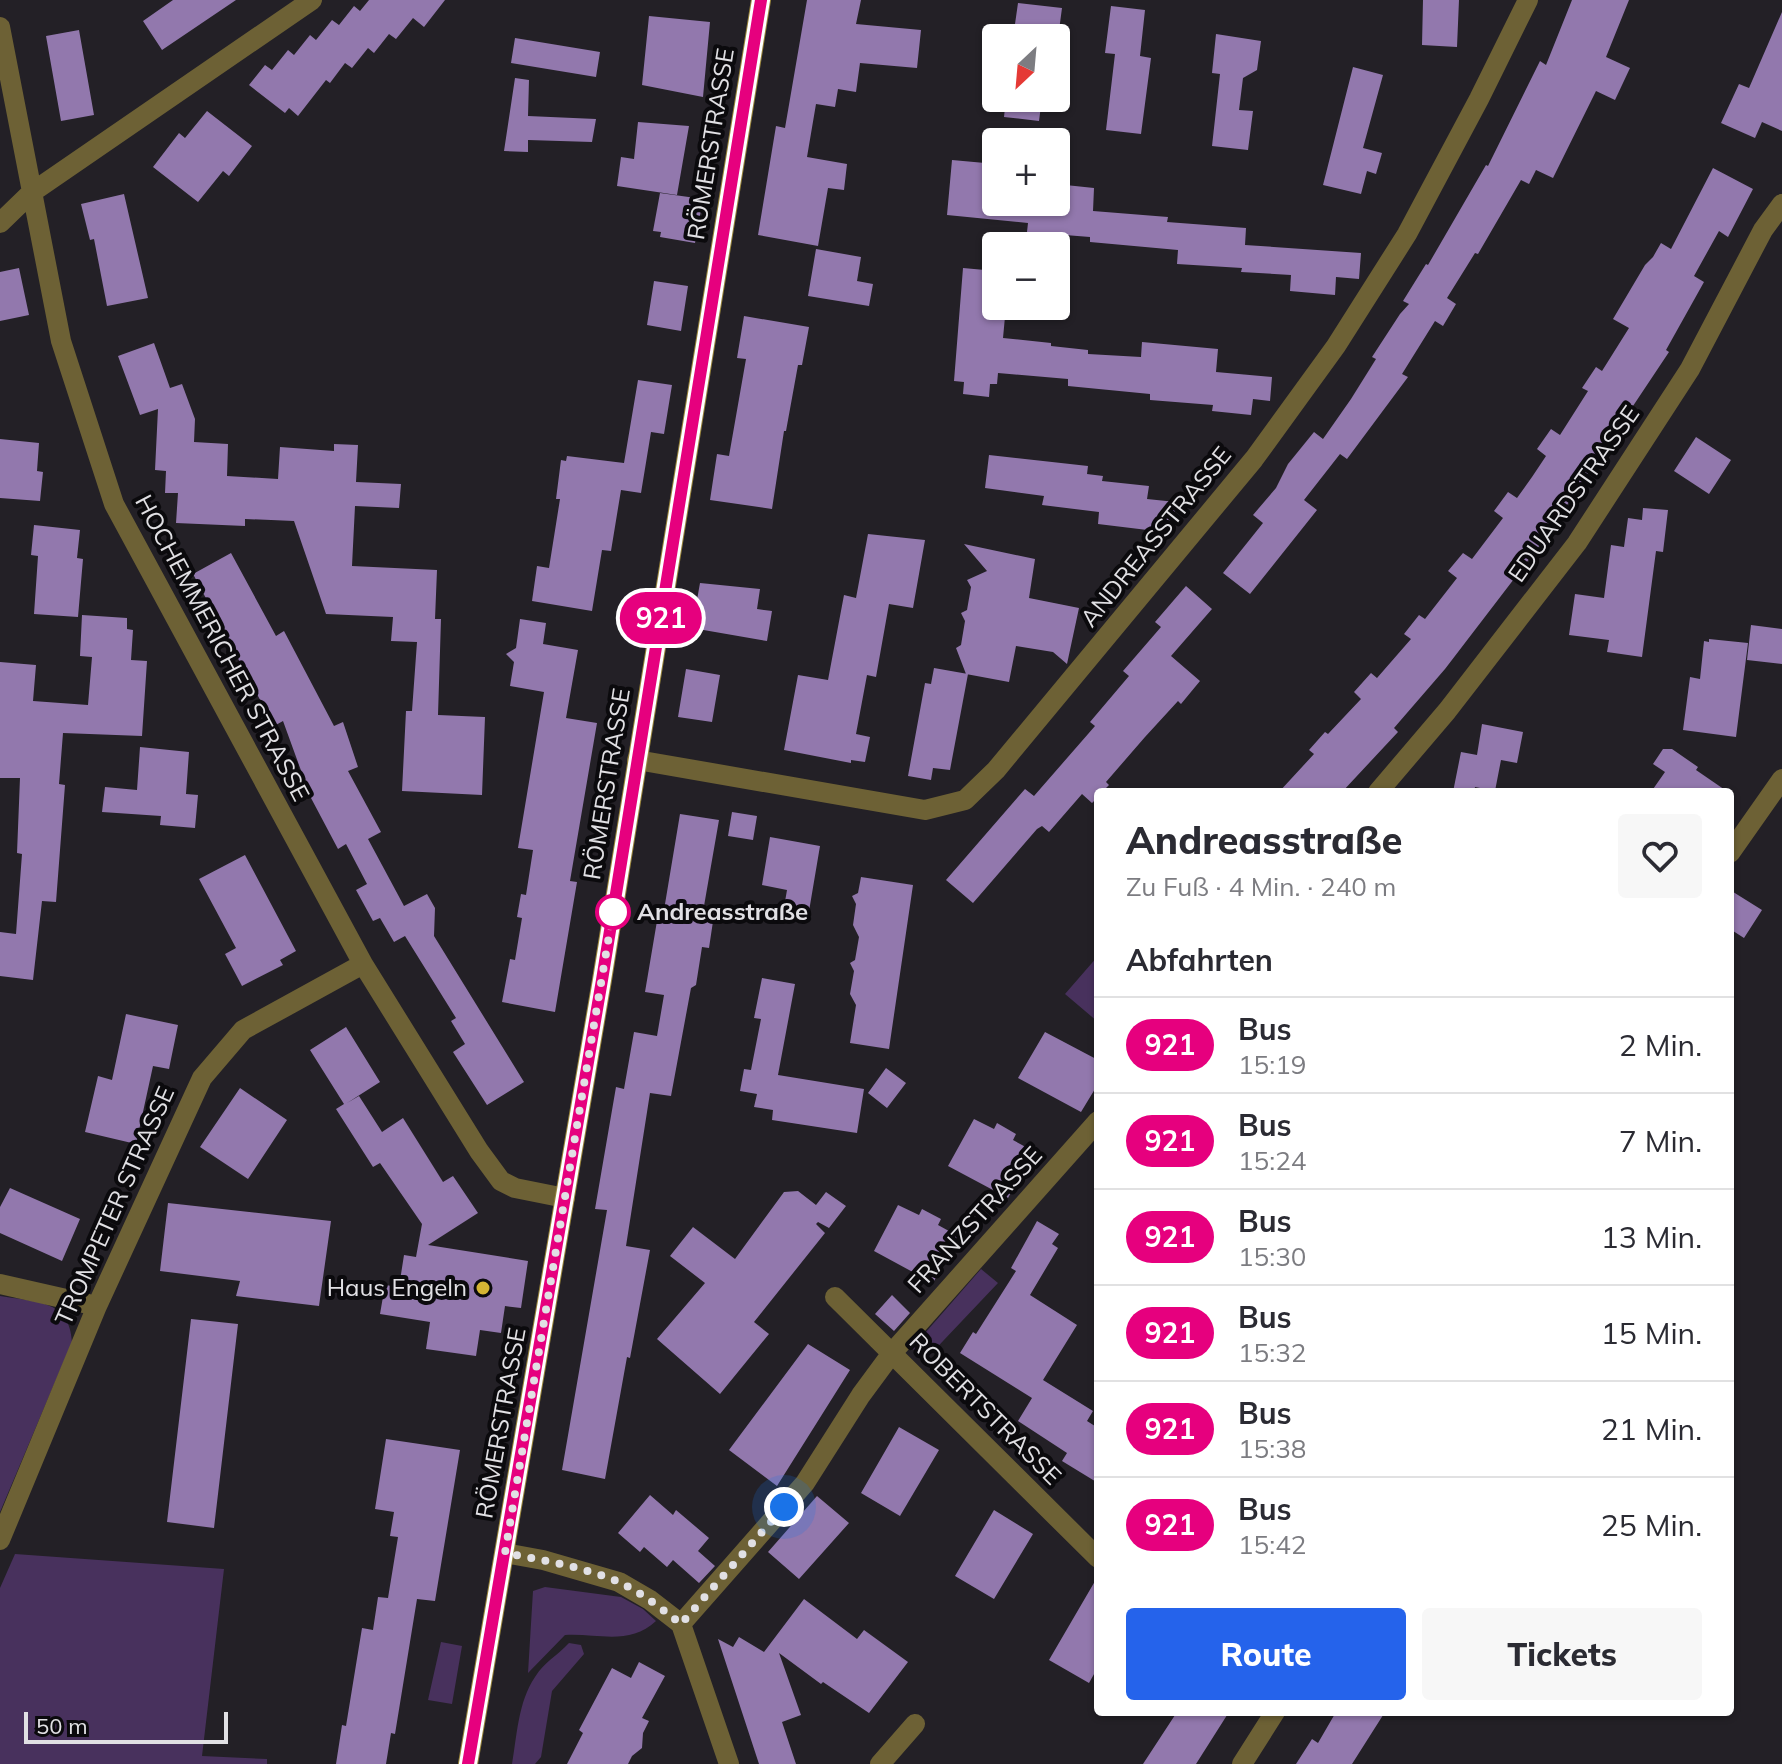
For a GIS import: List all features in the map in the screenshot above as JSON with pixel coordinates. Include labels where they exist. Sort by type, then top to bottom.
[{"type":"street","points":[[0,223],[31,193],[312,0]]},
{"type":"street","name":"RÖMERSTRASSE","points":[[468,1764],[565,1198],[761,0]]},
{"type":"street","name":"ANDREASSTRASSE","points":[[637,760],[925,810],[965,800],[996,770],[1149,589],[1254,459],[1336,346],[1407,234],[1528,0]]},
{"type":"street","name":"HOCHEMMERICHER STRASSE","points":[[0,27],[61,341],[114,504],[363,964],[491,1169],[501,1181],[515,1188],[565,1198]]},
{"type":"street","name":"EDUARDSTRASSE","points":[[1381,788],[1447,711],[1577,543],[1690,369],[1763,230],[1782,204]]},
{"type":"street","points":[[1734,847],[1782,779]]},
{"type":"street","name":"TROMPETER STRASSE","points":[[0,1540],[97,1306],[202,1078],[243,1030],[363,964]]},
{"type":"street","name":"FRANZSTRASSE","points":[[681,1624],[805,1483],[861,1395],[892,1353],[1094,1126]]},
{"type":"street","points":[[0,1284],[97,1306]]},
{"type":"street","name":"ROBERTSTRASSE","points":[[835,1297],[1094,1554]]},
{"type":"street","points":[[505,1553],[543,1560],[619,1582],[650,1600],[681,1624],[729,1764]]},
{"type":"street","points":[[1242,1764],[1272,1716]]},
{"type":"street","points":[[880,1764],[915,1724]]},
{"type":"shaded area","points":[[1094,961],[1094,1019],[1065,994]]},
{"type":"shaded area","points":[[981,1269],[998,1283],[925,1360],[912,1348]]},
{"type":"shaded area","points":[[0,1296],[37,1302],[57,1310],[70,1328],[72,1342],[0,1512]]},
{"type":"shaded area","points":[[15,1554],[224,1569],[202,1756],[267,1759],[267,1764],[0,1764],[0,1588]]},
{"type":"shaded area","points":[[545,1587],[621,1597],[643,1609],[656,1621],[646,1629],[624,1636],[565,1635],[528,1673],[533,1591]]},
{"type":"shaded area","points":[[441,1642],[462,1646],[452,1704],[428,1700]]},
{"type":"shaded area","points":[[569,1643],[581,1645],[584,1654],[552,1691],[541,1757],[535,1764],[512,1764],[519,1719],[529,1687],[543,1667]]},
{"type":"building","points":[[173,0],[236,0],[162,50],[143,21]]},
{"type":"building","points":[[369,0],[445,0],[424,27],[413,18],[396,39],[389,34],[374,53],[368,48],[352,68],[345,63],[330,83],[326,80],[298,116],[289,108],[285,113],[249,85],[265,65],[272,70],[288,50],[294,55],[310,35],[316,40],[332,20],[339,25],[354,6],[360,11]]},
{"type":"building","points":[[807,0],[861,0],[856,24],[921,30],[917,68],[860,63],[856,92],[838,89],[835,107],[816,104],[807,157],[847,164],[844,190],[828,188],[818,246],[758,235],[776,126],[785,128]]},
{"type":"building","points":[[1423,0],[1459,0],[1457,47],[1422,45]]},
{"type":"building","points":[[1572,0],[1629,0],[1606,57],[1630,68],[1615,100],[1596,91],[1553,178],[1536,170],[1529,184],[1521,180],[1478,254],[1475,253],[1447,298],[1456,304],[1443,326],[1435,321],[1402,374],[1408,377],[1347,459],[1340,454],[1304,500],[1317,510],[1250,594],[1223,573],[1263,523],[1253,515],[1276,488],[1288,464],[1314,432],[1323,439],[1376,359],[1372,357],[1409,304],[1403,301],[1488,166],[1540,61],[1546,65]]},
{"type":"building","points":[[1018,3],[1062,8],[1060,24],[1015,24]]},
{"type":"building","points":[[1111,6],[1145,10],[1140,56],[1151,58],[1141,134],[1106,130],[1115,54],[1105,53]]},
{"type":"building","points":[[1782,12],[1782,131],[1762,122],[1755,138],[1721,123],[1739,84],[1749,88]]},
{"type":"building","points":[[649,16],[710,22],[703,97],[642,85]]},
{"type":"building","points":[[79,30],[94,115],[61,121],[46,36]]},
{"type":"building","points":[[1216,34],[1261,41],[1257,70],[1243,78],[1239,110],[1253,111],[1248,150],[1212,146],[1220,74],[1212,73]]},
{"type":"building","points":[[515,38],[600,52],[596,77],[511,63]]},
{"type":"building","points":[[1353,67],[1383,75],[1363,148],[1382,153],[1376,174],[1367,171],[1361,194],[1323,185]]},
{"type":"building","points":[[515,78],[529,80],[528,116],[596,119],[592,142],[528,140],[528,152],[504,151]]},
{"type":"building","points":[[207,111],[252,146],[229,176],[223,171],[198,202],[153,167],[179,133],[185,138]]},
{"type":"building","points":[[1005,112],[1040,112],[1039,121],[1004,117]]},
{"type":"building","points":[[638,122],[689,126],[677,195],[617,186],[621,157],[634,159]]},
{"type":"building","points":[[952,160],[982,163],[982,216],[1070,216],[1070,185],[1094,188],[1093,211],[1168,217],[1167,222],[1246,228],[1245,245],[1361,253],[1359,279],[1336,277],[1335,295],[1290,291],[1291,275],[1177,264],[1178,250],[1090,242],[1090,237],[1070,235],[1070,232],[1027,232],[1028,223],[947,215]]},
{"type":"building","points":[[1713,168],[1753,189],[1728,237],[1719,231],[1694,276],[1704,282],[1666,350],[1669,352],[1543,541],[1445,669],[1394,728],[1398,732],[1346,788],[1283,788],[1314,754],[1309,750],[1361,699],[1354,692],[1371,673],[1377,678],[1411,639],[1404,634],[1419,615],[1425,619],[1457,578],[1448,571],[1463,553],[1472,559],[1503,518],[1494,511],[1508,492],[1517,498],[1546,456],[1537,449],[1551,429],[1560,435],[1588,391],[1582,388],[1596,367],[1602,371],[1629,328],[1613,319],[1645,265],[1661,243],[1671,249]]},
{"type":"building","points":[[660,193],[703,199],[695,243],[660,237],[661,232],[653,231]]},
{"type":"building","points":[[124,194],[148,298],[107,306],[94,239],[90,240],[81,204]]},
{"type":"building","points":[[816,249],[861,257],[857,281],[873,284],[869,306],[808,296]]},
{"type":"building","points":[[19,268],[29,315],[0,321],[0,272]]},
{"type":"building","points":[[963,268],[982,270],[982,320],[1005,320],[1003,338],[1051,343],[1051,346],[1088,350],[1088,354],[1141,357],[1142,342],[1218,349],[1216,372],[1272,377],[1270,401],[1253,399],[1251,415],[1212,411],[1213,405],[1150,400],[1150,394],[1068,386],[1068,379],[998,373],[997,384],[990,384],[989,397],[963,394],[964,382],[954,381]]},
{"type":"building","points":[[654,281],[688,286],[681,331],[647,325]]},
{"type":"building","points":[[744,316],[809,327],[784,431],[772,509],[710,500],[717,454],[729,456],[746,359],[737,358]]},
{"type":"building","points":[[154,343],[170,388],[182,384],[195,419],[194,442],[228,444],[227,476],[278,479],[280,447],[334,451],[334,444],[358,445],[356,482],[401,484],[399,508],[355,506],[352,566],[437,570],[435,619],[441,619],[438,715],[485,717],[482,795],[402,791],[406,711],[412,711],[417,642],[391,641],[393,617],[326,614],[294,521],[245,519],[245,526],[176,523],[178,493],[165,493],[166,471],[155,470],[158,409],[140,415],[118,356]]},
{"type":"building","points":[[638,380],[672,385],[664,434],[651,432],[641,493],[621,490],[611,551],[602,550],[592,611],[532,601],[537,566],[549,568],[560,499],[556,499],[561,460],[566,461],[567,456],[624,463]]},
{"type":"building","points":[[1696,437],[1731,460],[1709,494],[1674,471]]},
{"type":"building","points":[[0,439],[39,443],[37,471],[43,472],[40,501],[0,498]]},
{"type":"building","points":[[989,455],[1088,466],[1087,474],[1103,476],[1102,481],[1149,486],[1147,499],[1176,502],[1172,533],[1098,524],[1099,512],[1042,505],[1044,496],[985,488]]},
{"type":"building","points":[[1643,508],[1668,510],[1663,552],[1656,551],[1642,657],[1607,652],[1609,640],[1569,635],[1575,594],[1604,598],[1611,545],[1624,547],[1628,518],[1642,520]]},
{"type":"building","points":[[34,525],[80,530],[77,558],[83,559],[78,617],[34,614],[38,556],[31,555]]},
{"type":"building","points":[[868,534],[925,540],[913,608],[889,604],[876,677],[867,675],[856,734],[870,737],[865,762],[851,760],[851,763],[784,750],[798,675],[828,680],[844,595],[856,598]]},
{"type":"building","points":[[964,544],[1035,559],[1029,598],[1079,608],[1067,664],[1053,652],[1016,646],[1009,682],[966,674],[956,648],[961,645],[965,621],[961,613],[967,610],[971,587],[967,580],[987,571]]},
{"type":"building","points":[[231,553],[276,636],[284,631],[334,726],[343,722],[358,767],[348,771],[381,832],[368,839],[404,906],[427,894],[435,908],[434,936],[524,1082],[487,1105],[453,1052],[465,1044],[451,1021],[456,1018],[405,936],[394,942],[380,918],[373,921],[356,890],[367,884],[346,844],[338,849],[311,798],[283,721],[274,726],[193,574]]},
{"type":"building","points":[[700,583],[760,589],[757,609],[772,611],[767,641],[692,628]]},
{"type":"building","points":[[1186,586],[1212,609],[1171,656],[1200,681],[1181,704],[1178,701],[1145,737],[1106,782],[1109,785],[1094,788],[1092,803],[1082,794],[1049,832],[1042,826],[1037,829],[973,903],[946,880],[1025,789],[1034,796],[1095,726],[1090,722],[1129,676],[1123,671],[1161,627],[1155,622]]},
{"type":"building","points":[[82,615],[127,618],[127,629],[133,630],[131,660],[147,661],[142,736],[63,733],[59,784],[65,785],[56,902],[42,901],[33,980],[0,976],[0,932],[16,934],[22,854],[17,853],[20,778],[0,778],[0,662],[36,665],[33,701],[88,705],[92,657],[80,656]]},
{"type":"building","points":[[520,619],[546,623],[543,644],[578,650],[566,718],[597,723],[570,881],[577,882],[555,1012],[502,1002],[510,959],[515,960],[522,918],[517,917],[521,894],[526,895],[533,850],[518,848],[544,692],[510,686],[514,662],[506,654],[516,648]]},
{"type":"building","points":[[1751,625],[1782,629],[1782,664],[1747,660]]},
{"type":"building","points":[[1709,639],[1748,643],[1736,737],[1683,730],[1690,677],[1700,679],[1704,641],[1709,642]]},
{"type":"building","points":[[934,668],[968,674],[950,770],[933,768],[931,780],[908,776],[925,683],[931,684]]},
{"type":"building","points":[[686,669],[720,675],[712,722],[678,717]]},
{"type":"building","points":[[1482,724],[1523,732],[1517,763],[1501,760],[1496,788],[1454,788],[1461,752],[1477,755]]},
{"type":"building","points":[[140,747],[189,752],[186,794],[198,795],[195,828],[160,825],[161,816],[102,812],[105,787],[137,790]]},
{"type":"building","points":[[1663,749],[1672,749],[1722,788],[1654,788],[1665,772],[1653,764]]},
{"type":"building","points":[[732,812],[757,816],[753,840],[728,836]]},
{"type":"building","points":[[680,814],[719,820],[704,906],[715,908],[709,948],[702,947],[696,985],[691,988],[671,1096],[650,1093],[626,1246],[650,1250],[605,1479],[562,1470],[607,1210],[595,1209],[616,1087],[624,1089],[634,1032],[657,1036],[664,995],[645,992],[658,915],[663,916]]},
{"type":"building","points":[[770,837],[820,846],[807,923],[782,919],[787,890],[762,885]]},
{"type":"building","points":[[245,855],[296,951],[280,960],[283,965],[242,986],[225,954],[236,948],[199,879]]},
{"type":"building","points":[[861,877],[913,885],[889,1049],[850,1043],[856,1005],[850,994],[854,971],[850,963],[855,960],[859,937],[853,925],[856,904],[852,896],[858,893]]},
{"type":"building","points":[[1734,892],[1762,910],[1744,938],[1734,932]]},
{"type":"building","points":[[762,978],[795,984],[778,1075],[864,1089],[857,1133],[772,1120],[773,1110],[754,1107],[757,1094],[740,1091],[744,1069],[751,1070],[761,1019],[754,1018]]},
{"type":"building","points":[[126,1014],[178,1025],[169,1069],[153,1066],[136,1144],[85,1132],[98,1076],[112,1080]]},
{"type":"building","points":[[346,1027],[380,1082],[347,1103],[359,1096],[382,1132],[403,1118],[443,1182],[453,1176],[478,1213],[428,1245],[528,1261],[521,1308],[505,1306],[501,1333],[480,1330],[476,1356],[426,1349],[430,1322],[380,1314],[385,1285],[399,1287],[404,1255],[416,1257],[422,1224],[380,1163],[373,1167],[336,1109],[344,1104],[310,1050]]},
{"type":"building","points":[[1045,1032],[1094,1058],[1094,1091],[1081,1112],[1018,1078]]},
{"type":"building","points":[[886,1068],[906,1083],[887,1108],[868,1093]]},
{"type":"building","points":[[240,1088],[287,1120],[248,1179],[200,1147]]},
{"type":"building","points":[[974,1119],[994,1129],[997,1123],[1016,1134],[1013,1140],[1033,1151],[1008,1198],[948,1166]]},
{"type":"building","points":[[10,1188],[80,1219],[62,1261],[0,1233],[0,1207]]},
{"type":"building","points":[[798,1191],[816,1205],[826,1192],[846,1206],[829,1228],[818,1222],[816,1224],[825,1233],[754,1322],[769,1334],[720,1394],[657,1339],[705,1283],[670,1256],[693,1227],[735,1259],[784,1192]]},
{"type":"building","points":[[168,1203],[331,1221],[319,1306],[236,1296],[240,1281],[160,1271]]},
{"type":"building","points":[[898,1205],[919,1215],[922,1209],[941,1219],[938,1225],[958,1236],[933,1283],[874,1251]]},
{"type":"building","points":[[1037,1221],[1059,1234],[1052,1244],[1058,1248],[1030,1295],[1077,1325],[1043,1380],[1093,1411],[1087,1421],[1094,1425],[1094,1481],[1062,1461],[1067,1453],[1018,1421],[1032,1398],[960,1353],[973,1332],[976,1334],[1016,1271],[1011,1268]]},
{"type":"building","points":[[892,1295],[910,1313],[894,1331],[875,1314]]},
{"type":"building","points":[[191,1319],[238,1324],[214,1528],[167,1522]]},
{"type":"building","points":[[808,1344],[850,1370],[777,1486],[729,1450]]},
{"type":"building","points":[[899,1427],[939,1450],[900,1516],[861,1493]]},
{"type":"building","points":[[386,1439],[460,1450],[435,1601],[417,1599],[395,1734],[391,1733],[386,1764],[336,1764],[342,1725],[346,1726],[362,1628],[373,1630],[378,1597],[388,1598],[398,1537],[390,1536],[394,1512],[375,1509]]},
{"type":"building","points":[[650,1495],[673,1515],[676,1510],[709,1538],[698,1551],[715,1566],[699,1583],[673,1560],[667,1567],[644,1547],[640,1552],[618,1533]]},
{"type":"building","points":[[817,1496],[849,1523],[799,1579],[768,1552]]},
{"type":"building","points":[[994,1510],[1033,1534],[994,1599],[955,1576]]},
{"type":"building","points":[[1094,1583],[1094,1674],[1089,1683],[1049,1660]]},
{"type":"building","points":[[804,1599],[857,1639],[864,1630],[908,1662],[869,1713],[823,1682],[821,1684],[779,1653],[801,1715],[782,1722],[796,1764],[759,1764],[718,1639],[733,1647],[739,1637],[764,1652]]},
{"type":"building","points":[[639,1662],[665,1676],[642,1718],[649,1721],[643,1733],[642,1748],[628,1764],[567,1764],[583,1733],[579,1730],[612,1668],[631,1678]]},
{"type":"building","points":[[1174,1716],[1226,1716],[1196,1764],[1143,1764]]},
{"type":"building","points":[[1334,1716],[1382,1716],[1352,1764],[1296,1764],[1312,1739],[1318,1743]]},
{"type":"bus line","name":"921","points":[[468,1764],[602,980],[761,0]]},
{"type":"place","name":"Andreasstraße","points":[[613,912]]},
{"type":"place","name":"Haus Engeln","points":[[483,1288]]},
{"type":"route","points":[[613,912],[505,1553],[543,1560],[619,1582],[650,1600],[681,1624],[784,1507]]}]
